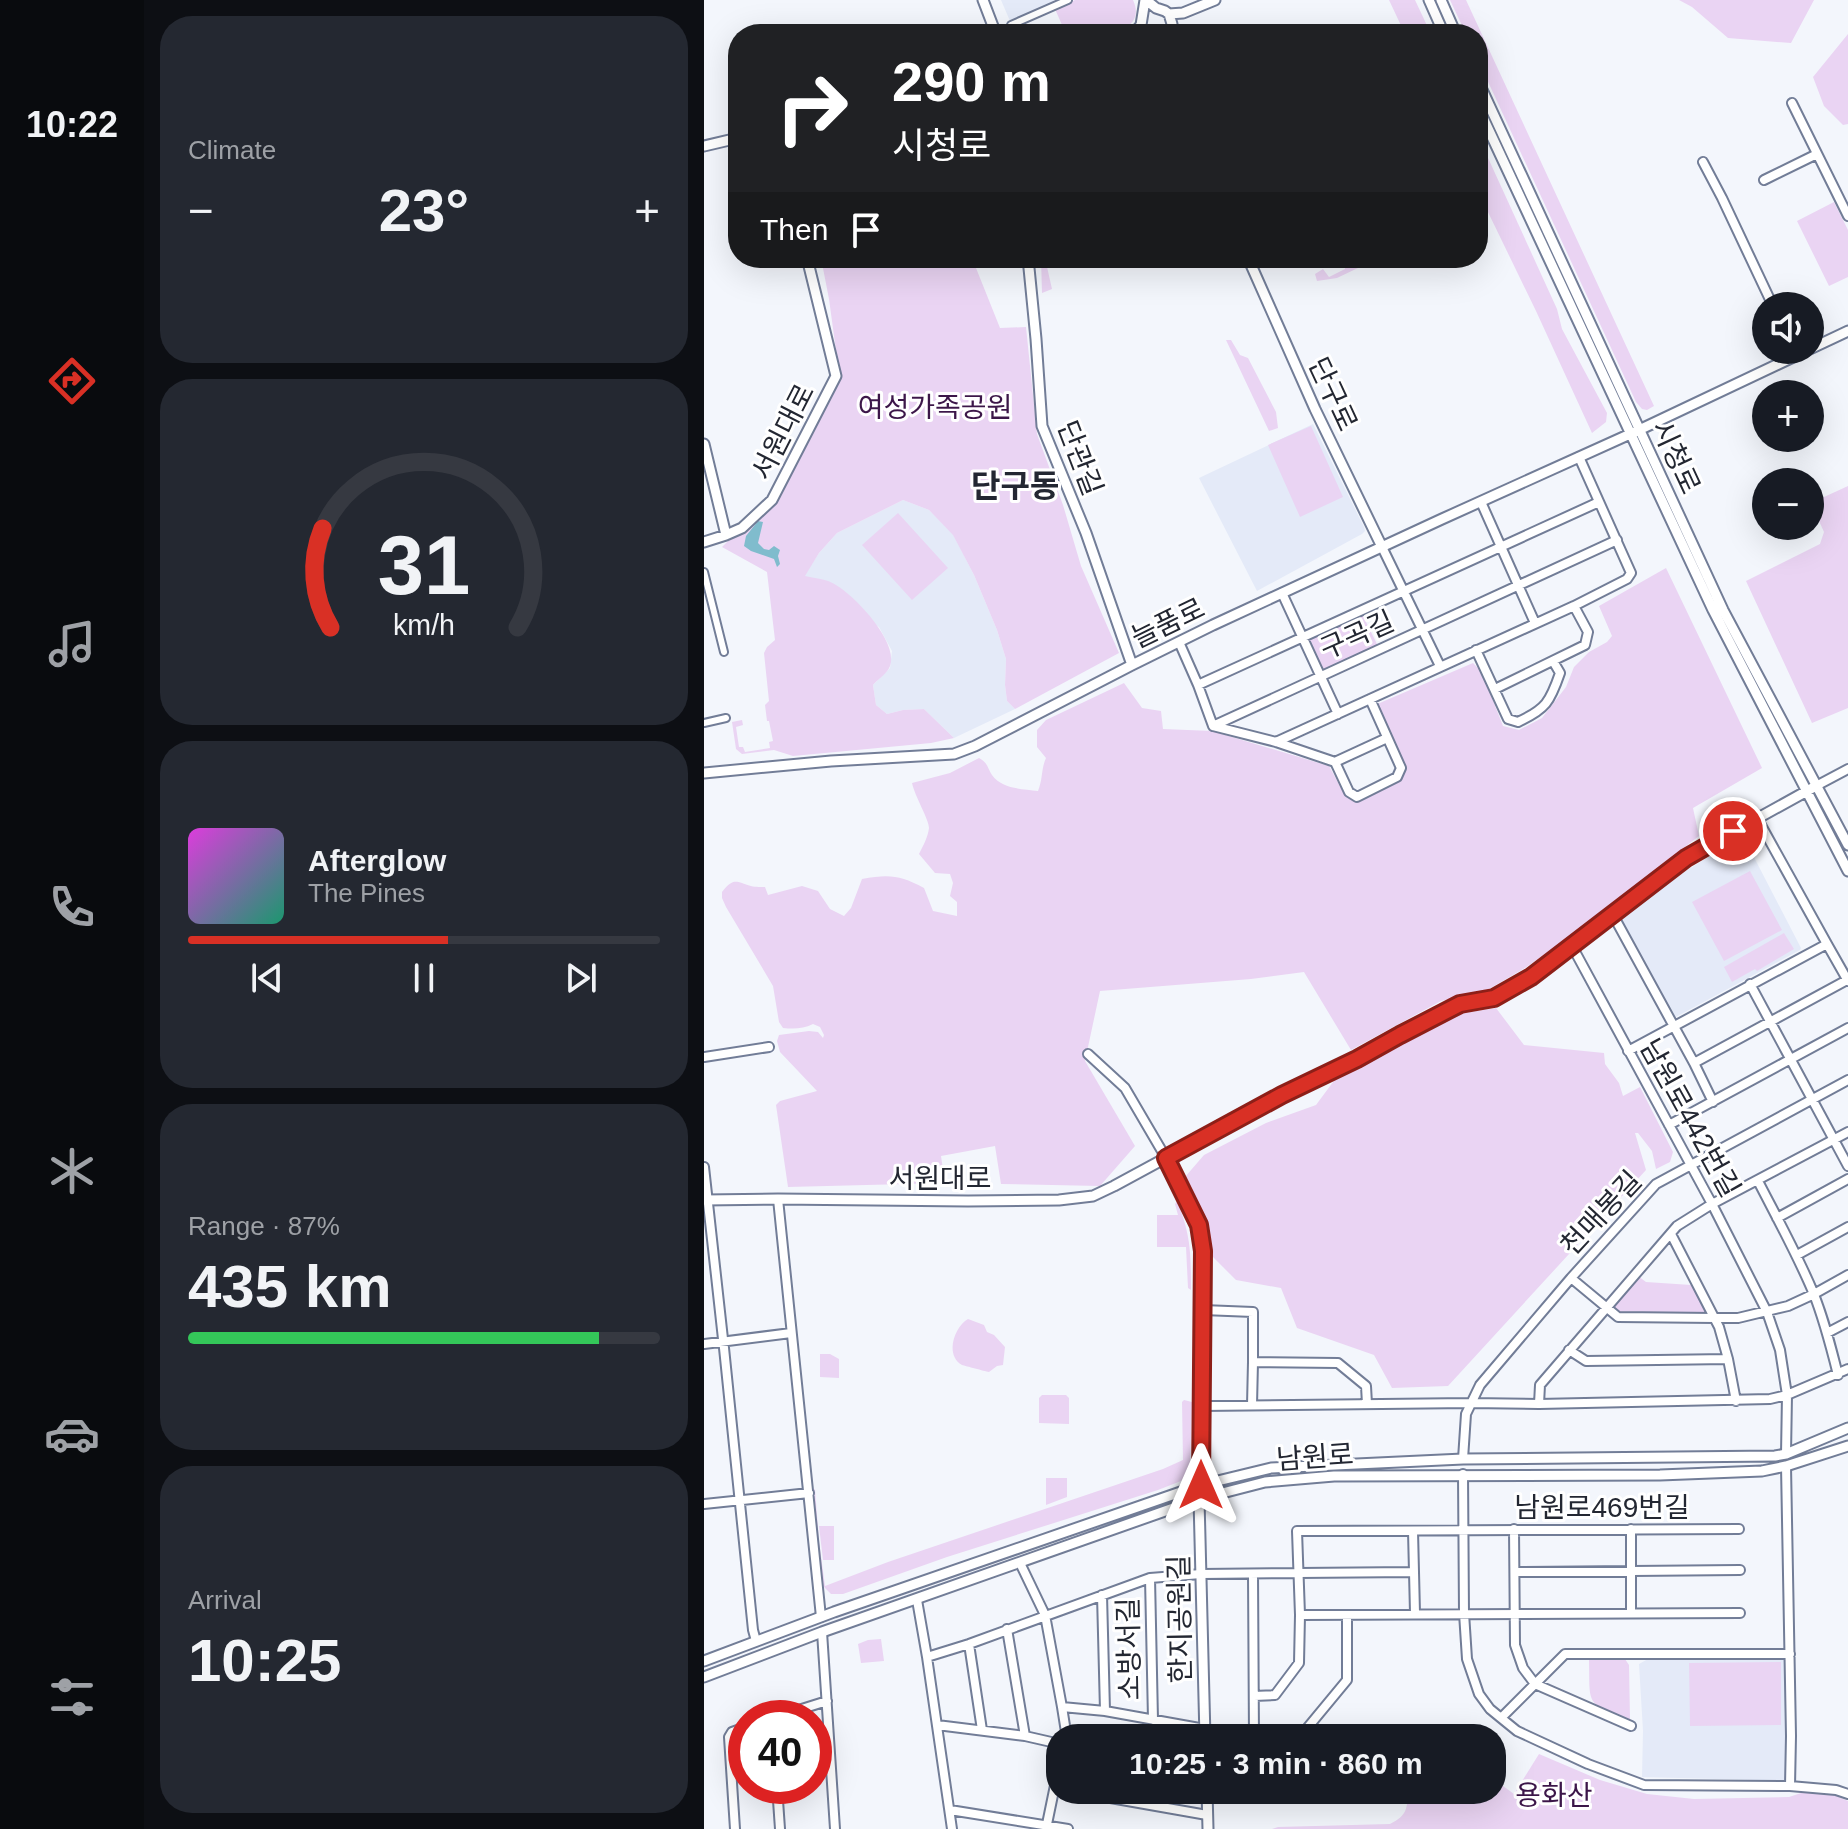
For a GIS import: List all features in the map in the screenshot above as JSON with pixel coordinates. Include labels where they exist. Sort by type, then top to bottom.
[{"type":"street","points":[[983,0],[992,24]]},
{"type":"street","points":[[1013,24],[1068,0]]},
{"type":"street","points":[[1146,0],[1161,9],[1167,24]]},
{"type":"street","points":[[1143,24],[1146,0]]},
{"type":"street","points":[[1173,24],[1183,13],[1215,0]]},
{"type":"street","points":[[1429,0],[1440,24]]},
{"type":"street","points":[[1441,0],[1452,24]]},
{"type":"street","points":[[1143,24],[1147,12],[1156,8]]},
{"type":"street","name":"시청로","points":[[1488,103],[1713,610],[1848,871]]},
{"type":"street","points":[[1792,103],[1848,216]]},
{"type":"street","name":"시청로","points":[[1488,128],[1723,610],[1848,845]]},
{"type":"street","points":[[704,146],[728,140]]},
{"type":"street","points":[[1764,180],[1817,154]]},
{"type":"street","points":[[1703,162],[1766,292]]},
{"type":"street","name":"서원대로","points":[[704,542],[742,528],[772,500],[836,376],[809,268]]},
{"type":"street","name":"단관길","points":[[1029,268],[1042,426],[1086,533],[1132,665]]},
{"type":"street","name":"단구로","points":[[1252,268],[1315,409],[1382,547]]},
{"type":"street","name":"늘품로","points":[[1824,343],[1848,331]]},
{"type":"street","name":"늘품로","points":[[704,773],[954,754],[984,742],[1179,642],[1635,432],[1773,364]]},
{"type":"street","points":[[704,444],[726,535]]},
{"type":"street","points":[[1276,742],[1627,579],[1631,573],[1579,457]]},
{"type":"street","points":[[1481,502],[1535,623]]},
{"type":"street","name":"구곡길","points":[[1198,685],[1599,502]]},
{"type":"street","name":"구곡길","points":[[1213,726],[1617,540]]},
{"type":"street","points":[[1382,547],[1440,666]]},
{"type":"street","points":[[704,572],[724,652]]},
{"type":"street","points":[[1282,593],[1338,714]]},
{"type":"street","points":[[1495,689],[1585,645],[1588,632],[1574,606]]},
{"type":"street","points":[[1179,642],[1213,726],[1276,742],[1335,762],[1387,738]]},
{"type":"street","points":[[1476,650],[1508,719],[1518,722],[1546,706],[1560,673],[1553,661]]},
{"type":"street","points":[[1335,762],[1349,792],[1357,797],[1397,777],[1401,768],[1370,699]]},
{"type":"street","points":[[704,723],[726,718]]},
{"type":"street","points":[[1166,1158],[1460,1004],[1494,998],[1531,977],[1686,858],[1848,769]]},
{"type":"street","points":[[1694,1063],[1848,981],[1757,818]]},
{"type":"street","points":[[1613,915],[1713,1102]]},
{"type":"street","points":[[1628,1051],[1827,944]]},
{"type":"street","name":"남원로442번길","points":[[1572,946],[1767,1312],[1780,1350],[1787,1395],[1786,1454]]},
{"type":"street","points":[[1750,984],[1848,1166]]},
{"type":"street","points":[[1669,1125],[1848,1028]]},
{"type":"street","points":[[704,1057],[769,1047]]},
{"type":"street","points":[[1088,1054],[1125,1088],[1166,1158],[1199,1225],[1203,1251],[1201,1485]]},
{"type":"street","name":"천매봉길","points":[[1463,1459],[1466,1414],[1480,1385],[1656,1184],[1848,1080]]},
{"type":"street","points":[[1539,1404],[1540,1385],[1677,1226],[1712,1204],[1848,1132]]},
{"type":"street","name":"서원대로","points":[[706,1200],[1059,1200],[1093,1196],[1166,1158]]},
{"type":"street","points":[[704,1167],[756,1641]]},
{"type":"street","points":[[1777,1218],[1848,1179]]},
{"type":"street","points":[[1758,1181],[1814,1294],[1838,1375]]},
{"type":"street","points":[[778,1199],[827,1700]]},
{"type":"street","points":[[1797,1255],[1848,1227]]},
{"type":"street","points":[[1671,1234],[1715,1318],[1728,1359],[1736,1401]]},
{"type":"street","points":[[1571,1278],[1618,1317],[1738,1318],[1788,1306],[1848,1275]]},
{"type":"street","points":[[1203,1310],[1253,1312],[1252,1405]]},
{"type":"street","points":[[1827,1333],[1848,1322]]},
{"type":"street","points":[[704,1344],[791,1333]]},
{"type":"street","points":[[1569,1350],[1586,1361],[1728,1359]]},
{"type":"street","points":[[1253,1362],[1338,1363],[1366,1386],[1367,1404]]},
{"type":"street","points":[[1202,1406],[1736,1401],[1787,1395],[1848,1369]]},
{"type":"street","name":"남원로","points":[[704,1661],[821,1617],[1201,1485],[1271,1468],[1463,1459],[1775,1456],[1848,1428]]},
{"type":"street","name":"남원로","points":[[704,1677],[822,1632],[1199,1499],[1265,1482],[1334,1476],[1660,1475],[1762,1471],[1848,1446]]},
{"type":"street","points":[[1786,1454],[1790,1786]]},
{"type":"street","points":[[1463,1459],[1467,1659],[1479,1694],[1490,1709],[1517,1731],[1588,1764],[1644,1785],[1790,1786],[1848,1794]]},
{"type":"street","name":"한지공원길","points":[[1201,1485],[1205,1724]]},
{"type":"street","points":[[704,1504],[809,1493]]},
{"type":"street","points":[[1514,1529],[1515,1645],[1523,1668],[1535,1684],[1631,1726]]},
{"type":"street","points":[[1631,1529],[1631,1613]]},
{"type":"street","name":"남원로469번길","points":[[1299,1573],[1297,1531],[1739,1529]]},
{"type":"street","points":[[1413,1531],[1415,1613]]},
{"type":"street","points":[[1020,1563],[1045,1615],[1065,1724]]},
{"type":"street","points":[[1515,1572],[1740,1570]]},
{"type":"street","name":"소방서길","points":[[927,1657],[1150,1578],[1201,1574],[1413,1572]]},
{"type":"street","points":[[1254,1696],[1275,1695],[1299,1663],[1299,1573]]},
{"type":"street","points":[[1253,1575],[1254,1724]]},
{"type":"street","name":"소방서길","points":[[1150,1578],[1153,1720]]},
{"type":"street","name":"소방서길","points":[[1102,1595],[1105,1711]]},
{"type":"street","points":[[917,1600],[952,1829]]},
{"type":"street","points":[[1300,1615],[1740,1613]]},
{"type":"street","points":[[1311,1724],[1347,1680],[1347,1615]]},
{"type":"street","points":[[1007,1629],[1025,1736]]},
{"type":"street","points":[[969,1644],[982,1730]]},
{"type":"street","points":[[1501,1718],[1565,1654],[1790,1654]]},
{"type":"street","points":[[1062,1707],[1105,1711],[1169,1724]]},
{"type":"street","points":[[937,1725],[1046,1741]]},
{"type":"street","points":[[832,1781],[835,1829]]},
{"type":"street","points":[[733,1804],[735,1829]]},
{"type":"street","points":[[778,1804],[780,1829]]},
{"type":"street","points":[[1046,1828],[1055,1804]]},
{"type":"street","points":[[1145,1804],[1207,1815]]},
{"type":"street","points":[[1207,1804],[1208,1829]]},
{"type":"street","points":[[950,1810],[1046,1828],[1068,1829]]},
{"type":"shaded area","points":[[1001,0],[1058,0],[1010,21]]},
{"type":"shaded area","points":[[1313,424],[1365,531],[1257,591],[1199,478]]},
{"type":"shaded area","points":[[903,500],[929,510],[953,534],[974,575],[1006,659],[1007,701],[1015,709],[954,738],[924,709],[887,714],[876,705],[873,685],[890,668],[892,651],[879,627],[804,576],[837,533]]},
{"type":"shaded area","points":[[1743,836],[1801,948],[1671,1017],[1622,920],[1622,914]]},
{"type":"shaded area","points":[[1648,1659],[1784,1660],[1790,1781],[1642,1777],[1639,1664]]},
{"type":"green space","points":[[1075,0],[1133,0],[1136,12],[1129,24],[1062,24],[1055,9]]},
{"type":"green space","points":[[1389,0],[1415,0],[1426,24],[1400,24]]},
{"type":"green space","points":[[1450,0],[1466,0],[1477,24],[1461,24]]},
{"type":"green space","points":[[1679,0],[1814,0],[1791,43],[1728,38],[1692,7]]},
{"type":"green space","points":[[1848,34],[1848,124],[1843,125],[1824,106],[1813,77]]},
{"type":"green space","points":[[1488,48],[1654,406],[1642,409],[1636,402],[1488,82]]},
{"type":"green space","points":[[1488,158],[1557,309],[1562,329],[1607,413],[1606,422],[1592,433],[1488,212]]},
{"type":"green space","points":[[1834,202],[1848,230],[1848,277],[1829,286],[1797,221]]},
{"type":"green space","name":"여성가족공원","points":[[823,268],[976,268],[1000,328],[1026,327],[1037,434],[1081,566],[1119,653],[1015,709],[1007,701],[1006,659],[997,630],[953,535],[929,510],[903,500],[837,533],[819,553],[805,576],[836,585],[864,609],[882,633],[891,656],[889,669],[873,685],[876,705],[887,714],[924,709],[954,738],[931,743],[793,756],[774,750],[742,754],[736,749],[732,722],[742,720],[743,725],[736,727],[739,747],[743,747],[745,752],[770,748],[769,742],[773,741],[765,705],[769,701],[764,653],[775,640],[767,572],[722,547],[774,502],[840,380]]},
{"type":"green space","points":[[1041,268],[1047,268],[1052,289],[1042,293]]},
{"type":"green space","points":[[1358,268],[1337,278],[1317,281],[1315,274],[1323,269],[1329,277],[1345,269]]},
{"type":"green space","points":[[1226,340],[1231,340],[1240,355],[1248,358],[1276,412],[1278,428],[1269,431]]},
{"type":"green space","points":[[1311,426],[1343,497],[1300,517],[1268,445]]},
{"type":"green space","points":[[1848,486],[1848,708],[1812,723],[1746,581],[1824,540],[1824,497]]},
{"type":"green space","points":[[898,513],[948,568],[912,600],[862,545]]},
{"type":"green space","points":[[1666,568],[1762,768],[1693,808],[1699,836],[1565,940],[1489,989],[1441,1001],[1351,1050],[1304,972],[1100,991],[1085,1061],[1135,1146],[1100,1186],[1001,1184],[995,1146],[941,1156],[945,1183],[788,1187],[776,1105],[780,1101],[817,1091],[780,1052],[777,1041],[779,1035],[809,1031],[818,1032],[823,1038],[824,1035],[820,1027],[813,1024],[802,1028],[783,1028],[779,1022],[773,986],[722,898],[722,892],[729,884],[735,882],[765,887],[768,895],[802,886],[818,891],[830,909],[844,916],[851,908],[862,879],[894,877],[924,888],[933,911],[957,916],[957,902],[950,896],[953,883],[950,874],[935,873],[919,854],[929,828],[912,783],[950,773],[979,758],[1001,783],[1038,791],[1046,758],[1037,747],[1037,730],[1046,720],[1124,683],[1142,708],[1161,711],[1163,729],[1212,731],[1329,766],[1346,797],[1375,790],[1403,766],[1375,705],[1473,663],[1482,672],[1503,726],[1519,730],[1542,718],[1566,687],[1574,667],[1612,636],[1599,606]]},
{"type":"green space","points":[[1362,614],[1378,646],[1324,669],[1320,667],[1308,639]]},
{"type":"green space","points":[[1750,871],[1782,930],[1724,961],[1692,902]]},
{"type":"green space","points":[[1784,933],[1794,949],[1732,982],[1724,967]]},
{"type":"green space","points":[[1496,1008],[1524,1045],[1604,1053],[1605,1064],[1619,1083],[1623,1096],[1640,1087],[1673,1152],[1670,1162],[1656,1169],[1652,1151],[1635,1133],[1646,1170],[1448,1386],[1392,1388],[1374,1355],[1297,1328],[1281,1288],[1236,1280],[1213,1257],[1185,1177],[1204,1155],[1266,1123],[1316,1105],[1336,1078],[1358,1063],[1451,1015]]},
{"type":"green space","points":[[1177,1201],[1189,1245],[1191,1290],[1188,1288],[1186,1247],[1157,1247],[1157,1215],[1178,1215]]},
{"type":"green space","points":[[1638,1276],[1646,1282],[1691,1285],[1708,1313],[1618,1313],[1612,1305]]},
{"type":"green space","points":[[968,1319],[984,1325],[987,1332],[1005,1347],[1003,1365],[989,1372],[962,1365],[957,1360],[953,1341]]},
{"type":"green space","points":[[820,1354],[830,1354],[839,1359],[839,1378],[820,1377]]},
{"type":"green space","points":[[1042,1395],[1066,1395],[1069,1398],[1069,1424],[1039,1423],[1039,1398]]},
{"type":"green space","points":[[1184,1400],[1192,1402],[1190,1469],[1181,1481],[843,1594],[831,1594],[823,1586],[810,1491],[815,1489],[825,1586],[1183,1460]]},
{"type":"green space","points":[[1046,1478],[1067,1478],[1067,1497],[1046,1505]]},
{"type":"green space","points":[[819,1526],[834,1526],[834,1560],[823,1560]]},
{"type":"green space","points":[[881,1639],[884,1661],[861,1663],[858,1644]]},
{"type":"green space","points":[[1589,1659],[1625,1659],[1629,1665],[1630,1719],[1627,1721],[1603,1709],[1593,1700],[1589,1686]]},
{"type":"green space","points":[[1781,1662],[1781,1725],[1690,1726],[1689,1663]]},
{"type":"green space","name":"용화산","points":[[1539,1754],[1600,1780],[1647,1794],[1694,1799],[1789,1797],[1804,1792],[1832,1794],[1848,1801],[1848,1829],[1272,1829],[1390,1824],[1400,1817],[1406,1804],[1506,1804],[1506,1788],[1514,1794]]},
{"type":"water","points":[[758,521],[763,522],[758,543],[764,549],[774,546],[780,550],[780,564],[777,567],[774,559],[744,546],[746,536]]},
{"type":"district","name":"단구동","points":[[1015,486]]},
{"type":"route","points":[[1201,1485],[1203,1251],[1199,1225],[1166,1158],[1460,1004],[1494,998],[1512,988],[1531,977],[1686,858],[1733,831]]}]
